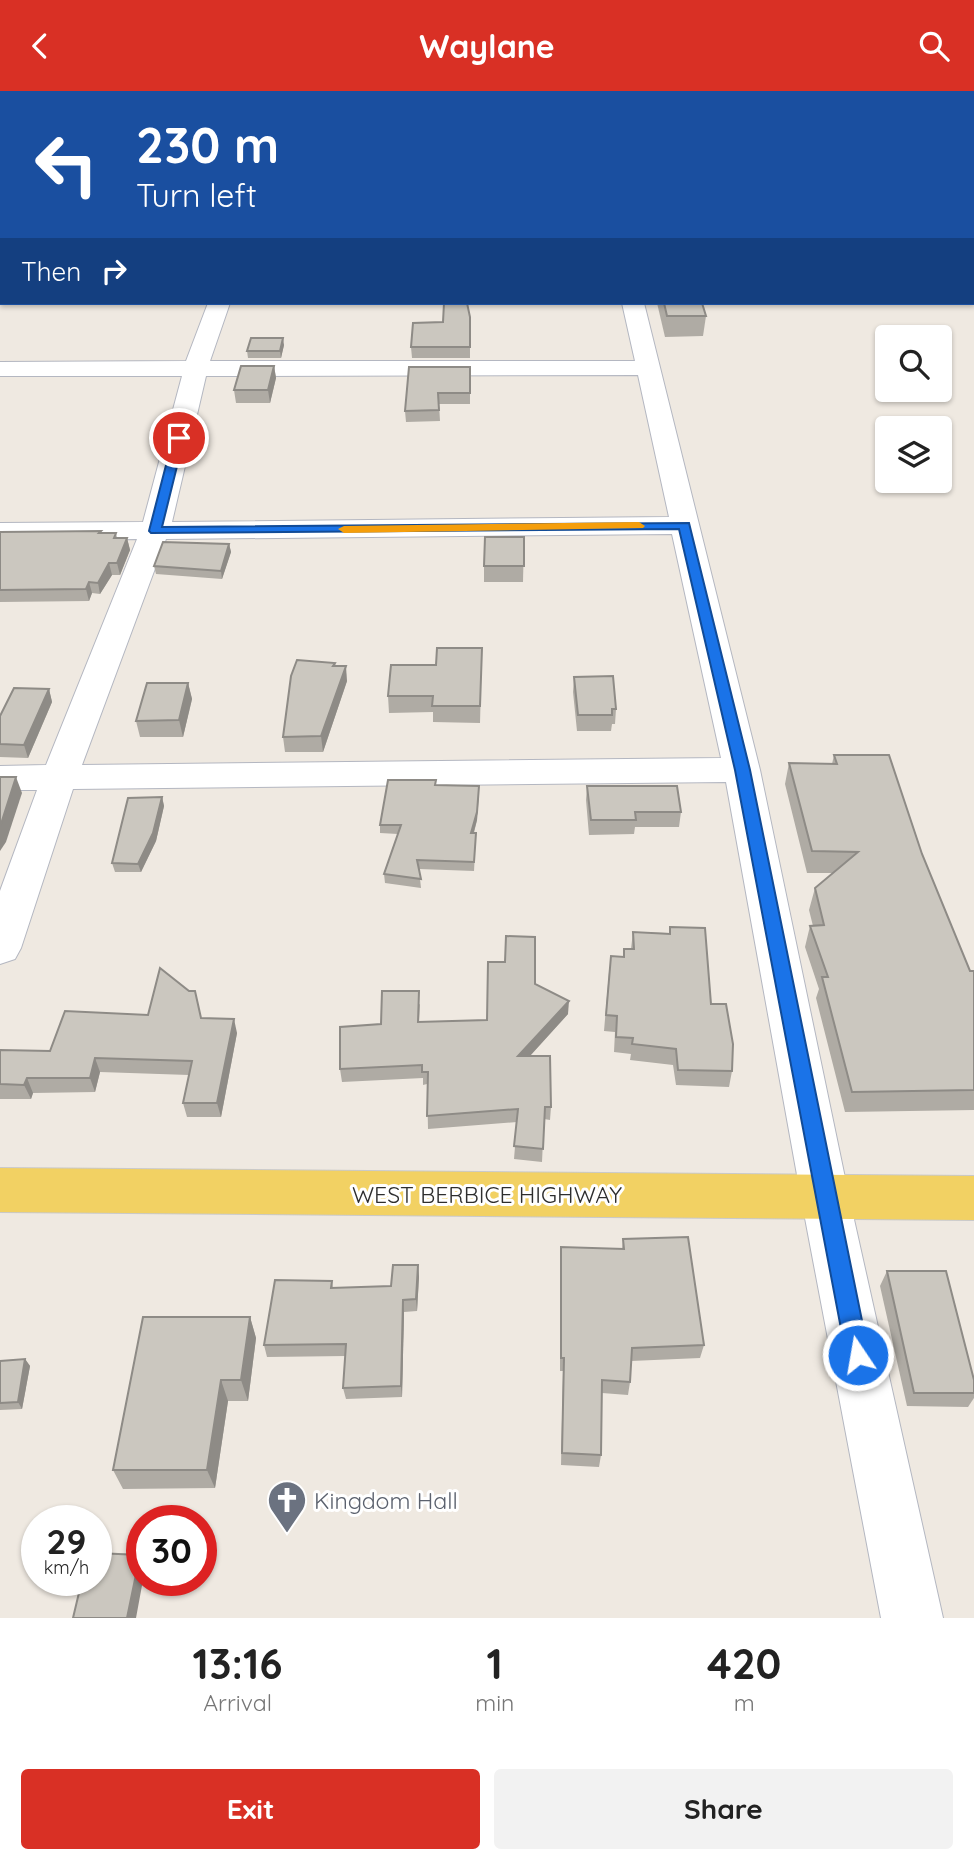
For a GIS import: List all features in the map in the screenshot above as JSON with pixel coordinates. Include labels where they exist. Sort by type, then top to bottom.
[{"type":"main road","name":"WEST BERBICE HIGHWAY","points":[[0,1190],[974,1198]]},
{"type":"street","points":[[0,948],[60,775],[155,531],[196,368],[218,305]]},
{"type":"street","points":[[633,305],[743,770],[825,1197],[912,1618]]},
{"type":"street","points":[[0,369],[648,368]]},
{"type":"street","points":[[0,532],[685,525]]},
{"type":"street","points":[[0,778],[60,775],[418,775],[743,770]]},
{"type":"building","points":[[444,305],[467,305],[470,347],[411,347],[413,323],[443,322]]},
{"type":"building","points":[[664,305],[703,305],[706,316],[667,316]]},
{"type":"building","points":[[251,338],[283,338],[280,351],[247,351]]},
{"type":"building","points":[[241,366],[274,366],[268,390],[234,390]]},
{"type":"building","points":[[409,367],[470,367],[470,393],[438,393],[439,410],[405,411]]},
{"type":"building","points":[[101,531],[99,533],[116,533],[114,538],[127,538],[117,563],[109,563],[98,583],[89,582],[86,589],[0,590],[0,532]]},
{"type":"building","points":[[485,537],[524,537],[524,566],[484,566]]},
{"type":"building","points":[[163,542],[229,544],[221,571],[154,566]]},
{"type":"building","points":[[437,648],[482,648],[480,706],[432,706],[433,696],[388,696],[391,665],[436,665]]},
{"type":"building","points":[[297,660],[346,666],[321,736],[283,737],[291,676]]},
{"type":"building","points":[[613,676],[616,709],[612,709],[612,715],[578,715],[574,677]]},
{"type":"building","points":[[147,683],[188,683],[179,720],[136,721]]},
{"type":"building","points":[[14,688],[49,689],[24,745],[0,744],[0,716]]},
{"type":"building","points":[[834,755],[889,755],[922,854],[970,971],[974,971],[974,1090],[852,1092],[822,977],[828,977],[810,926],[824,925],[815,888],[858,852],[812,851],[789,763],[837,764]]},
{"type":"building","points":[[0,777],[16,777],[0,827]]},
{"type":"building","points":[[388,780],[436,780],[435,785],[479,786],[477,812],[471,833],[476,833],[474,862],[417,860],[421,879],[384,874],[401,825],[380,825]]},
{"type":"building","points":[[587,786],[677,786],[681,812],[635,812],[636,820],[591,820]]},
{"type":"building","points":[[162,797],[153,833],[138,864],[112,863],[128,798]]},
{"type":"building","points":[[670,927],[705,928],[711,1004],[726,1004],[733,1044],[732,1071],[678,1070],[676,1049],[632,1044],[633,1038],[616,1037],[617,1016],[606,1015],[611,956],[624,957],[624,949],[634,949],[633,932],[670,934]]},
{"type":"building","points":[[506,936],[535,937],[535,984],[569,1001],[518,1056],[550,1056],[551,1107],[545,1107],[543,1149],[514,1146],[518,1109],[427,1116],[428,1072],[422,1072],[422,1065],[340,1069],[340,1027],[381,1024],[382,991],[419,991],[418,1022],[487,1020],[488,962],[505,962]]},
{"type":"building","points":[[160,968],[189,991],[195,991],[201,1018],[234,1019],[217,1103],[183,1103],[192,1061],[95,1058],[90,1078],[27,1078],[24,1085],[0,1084],[0,1050],[50,1051],[65,1011],[148,1015]]},
{"type":"building","points":[[688,1237],[704,1345],[632,1348],[630,1382],[602,1380],[601,1455],[562,1453],[564,1358],[561,1358],[561,1247],[624,1249],[623,1239]]},
{"type":"building","points":[[393,1265],[418,1265],[416,1299],[403,1300],[401,1386],[343,1388],[346,1344],[264,1345],[275,1280],[332,1281],[331,1288],[391,1286]]},
{"type":"building","points":[[887,1271],[946,1271],[974,1380],[974,1393],[914,1393]]},
{"type":"building","points":[[143,1317],[250,1317],[241,1380],[221,1380],[207,1470],[113,1470]]},
{"type":"building","points":[[25,1359],[18,1402],[0,1403],[0,1361]]},
{"type":"building","points":[[112,1554],[126,1554],[126,1596],[132,1596],[127,1618],[73,1618],[78,1596],[112,1596]]},
{"type":"slow traffic","points":[[344,529],[639,526]]},
{"type":"place","name":"Kingdom Hall","points":[[287,1534]]},
{"type":"route","points":[[179,438],[155,531],[685,525],[743,770],[858,1355]]}]
